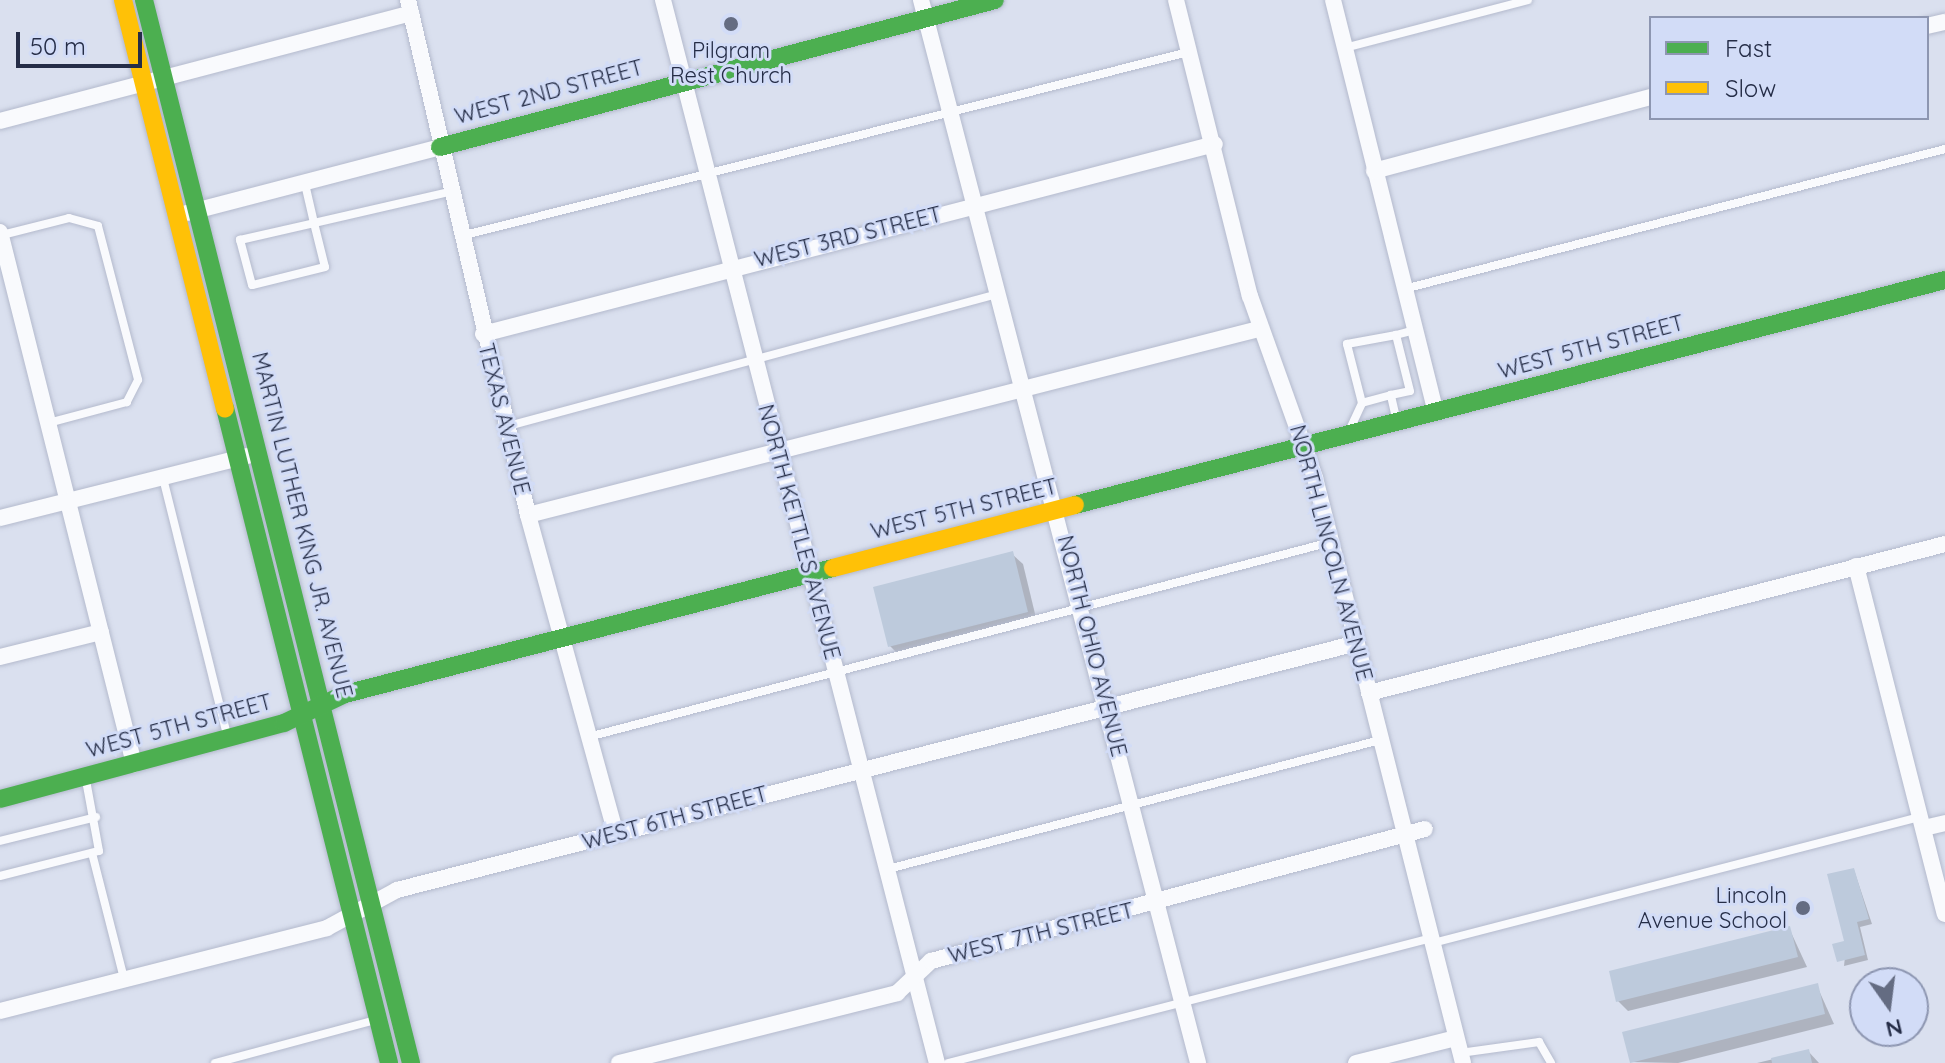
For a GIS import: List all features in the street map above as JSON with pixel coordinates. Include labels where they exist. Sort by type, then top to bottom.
[{"type":"street","name":"MARTIN LUTHER KING JR. AVENUE","points":[[123,0],[389,1063]]},
{"type":"street","name":"MARTIN LUTHER KING JR. AVENUE","points":[[144,0],[261,453],[411,1063]]},
{"type":"street","name":"NORTH KETTLES AVENUE","points":[[663,0],[806,574],[837,671],[918,978],[937,1063]]},
{"type":"street","name":"WEST 2ND STREET","points":[[440,147],[683,81],[922,9],[995,0]]},
{"type":"street","name":"NORTH LINCOLN AVENUE","points":[[1176,0],[1215,144],[1259,329],[1303,446],[1331,542],[1460,1051]]},
{"type":"street","points":[[1333,0],[1436,412]]},
{"type":"street","points":[[0,121],[142,84],[409,6]]},
{"type":"street","name":"TEXAS AVENUE","points":[[409,6],[449,192],[506,427],[528,515],[592,736],[616,834]]},
{"type":"street","name":"NORTH OHIO AVENUE","points":[[922,9],[1018,389],[1083,607],[1198,1063]]},
{"type":"street","points":[[1374,171],[1649,98]]},
{"type":"street","name":"WEST 3RD STREET","points":[[483,334],[729,267],[1215,144]]},
{"type":"street","points":[[176,216],[440,147]]},
{"type":"street","points":[[0,234],[134,764]]},
{"type":"street","name":"WEST 5TH STREET","points":[[0,799],[228,739],[303,714],[321,703],[563,637],[1945,280]]},
{"type":"street","points":[[528,515],[1259,329]]},
{"type":"street","points":[[0,518],[261,453]]},
{"type":"street","points":[[1369,693],[1945,544]]},
{"type":"street","points":[[1856,566],[1945,914]]},
{"type":"street","points":[[0,657],[101,632]]},
{"type":"street","name":"WEST 6TH STREET","points":[[0,1011],[327,928],[397,890],[861,768],[1357,643]]},
{"type":"street","points":[[1922,823],[1945,823]]},
{"type":"street","name":"WEST 7TH STREET","points":[[619,1063],[897,993],[918,978],[931,961],[1406,840],[1425,829]]},
{"type":"street","points":[[1356,1063],[1460,1051]]},
{"type":"lane","points":[[1344,48],[1528,0]]},
{"type":"lane","points":[[460,237],[948,116],[1189,52]]},
{"type":"lane","points":[[1404,289],[1945,149]]},
{"type":"lane","points":[[305,184],[314,223],[325,267],[252,285],[240,240],[314,223],[449,192]]},
{"type":"lane","points":[[0,234],[69,218],[98,226],[138,380],[127,402],[48,423]]},
{"type":"lane","points":[[506,427],[754,364],[994,295]]},
{"type":"lane","points":[[1349,434],[1362,403],[1347,344],[1415,330]]},
{"type":"lane","points":[[1362,403],[1410,391],[1396,335]]},
{"type":"lane","points":[[1406,373],[1424,368]]},
{"type":"lane","points":[[1391,395],[1397,422]]},
{"type":"lane","points":[[163,478],[228,739]]},
{"type":"lane","points":[[592,736],[1331,542]]},
{"type":"lane","points":[[888,869],[1380,740]]},
{"type":"lane","points":[[0,876],[99,851],[96,817],[85,776]]},
{"type":"lane","points":[[0,841],[96,817]]},
{"type":"lane","points":[[948,1063],[1182,1001],[1922,823]]},
{"type":"lane","points":[[92,853],[124,979]]},
{"type":"lane","points":[[215,1063],[399,1013]]},
{"type":"lane","points":[[1460,1051],[1539,1042],[1551,1063]]},
{"type":"building","points":[[1013,551],[1028,612],[888,647],[873,587]]},
{"type":"building","points":[[1854,868],[1869,919],[1857,922],[1865,955],[1837,962],[1832,944],[1844,941],[1827,874]]},
{"type":"building","points":[[1790,926],[1798,957],[1616,1002],[1609,971]]},
{"type":"building","points":[[1818,983],[1825,1014],[1630,1063],[1622,1032]]},
{"type":"building","points":[[1809,1049],[1812,1063],[1772,1063],[1771,1058]]},
{"type":"traffic: fast","points":[[144,0],[411,1063]]},
{"type":"traffic: fast","points":[[440,147],[995,0]]},
{"type":"traffic: fast","points":[[1075,505],[1945,280]]},
{"type":"traffic: fast","points":[[225,408],[389,1063]]},
{"type":"traffic: fast","points":[[0,799],[284,723],[345,694],[833,568]]},
{"type":"traffic: slow","points":[[123,0],[225,408]]},
{"type":"traffic: slow","points":[[833,568],[1075,505]]},
{"type":"place","name":"Pilgram Rest Church","points":[[731,24]]},
{"type":"place","name":"Lincoln Avenue School","points":[[1803,908]]}]
